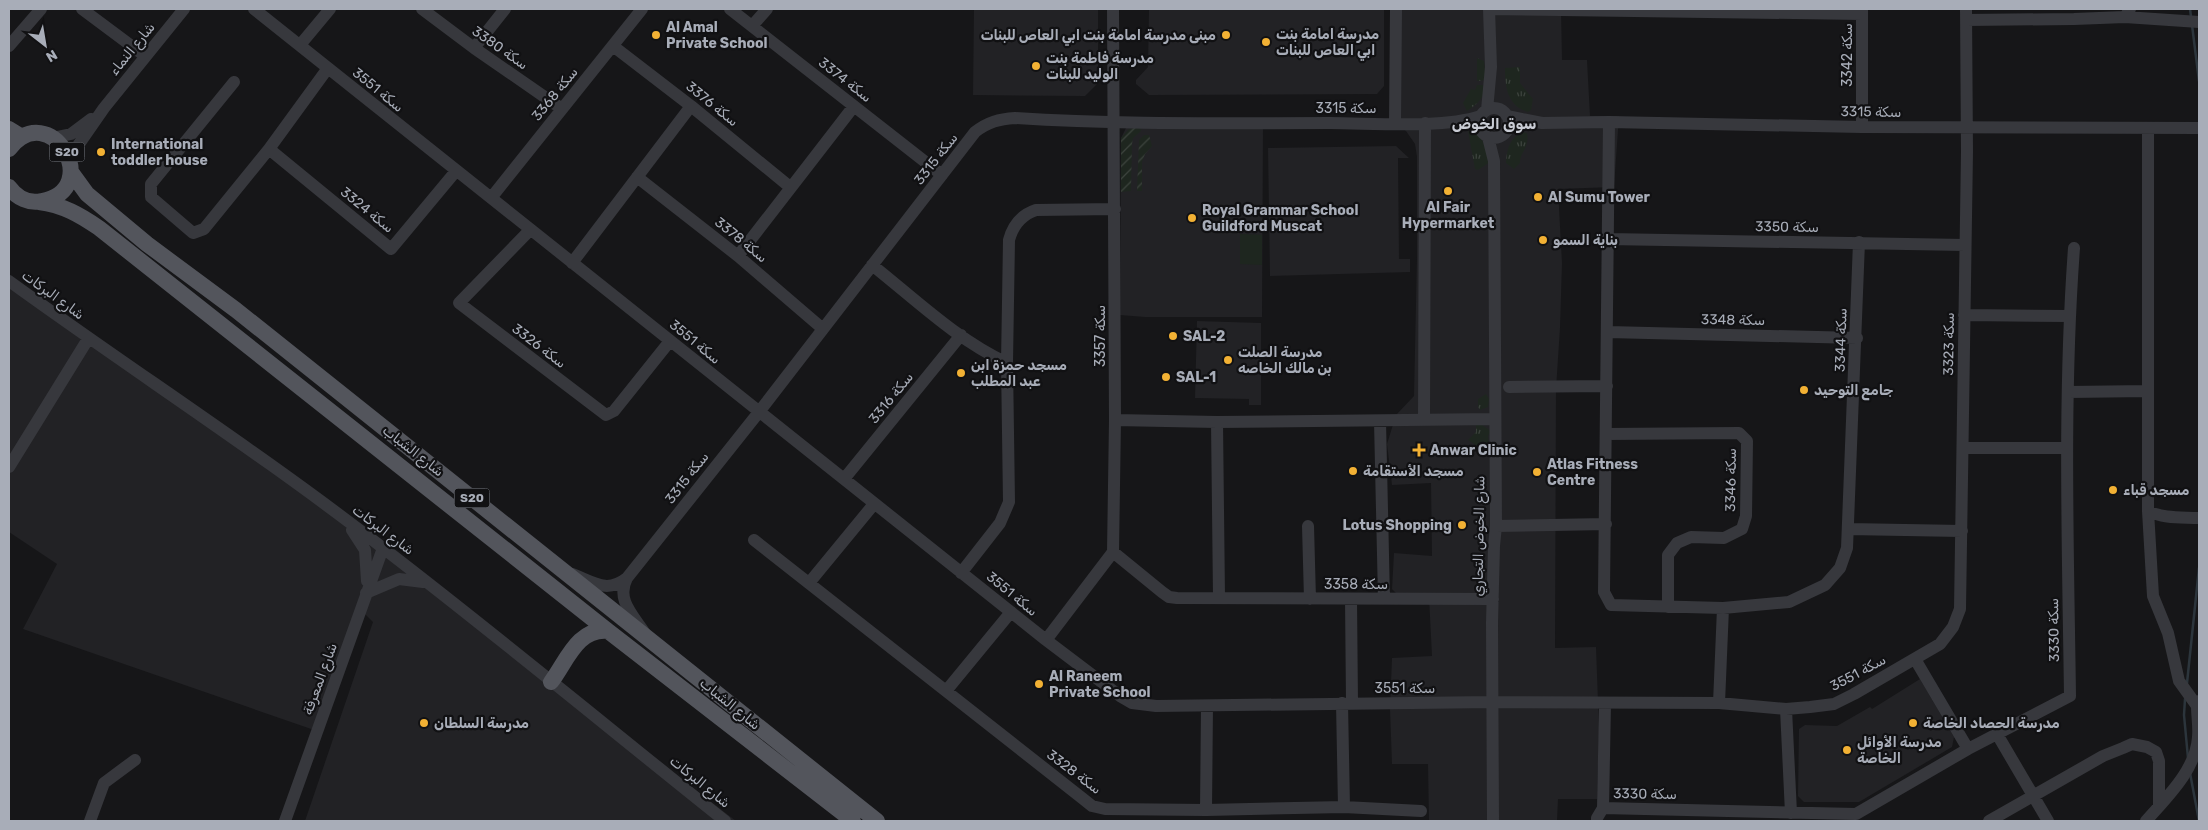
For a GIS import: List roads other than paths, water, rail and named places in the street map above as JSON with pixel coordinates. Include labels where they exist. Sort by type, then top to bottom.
[{"type":"main road","name":"S20","points":[[9,150],[16,133],[38,134],[52,138],[64,148],[70,167],[63,189],[56,196],[39,202],[21,198],[9,187]]},
{"type":"main road","name":"شارع الشباب","points":[[70,167],[87,194],[147,244],[244,316],[877,821]]},
{"type":"main road","name":"شارع الشباب","points":[[39,202],[55,204],[76,212],[99,228],[578,608],[853,821]]},
{"type":"main road","points":[[578,608],[583,626],[579,640]]},
{"type":"main road","points":[[551,682],[579,640],[589,632],[608,631]]},
{"type":"street","points":[[9,46],[41,9]]},
{"type":"street","points":[[82,9],[145,56]]},
{"type":"street","name":"شارع النماء","points":[[70,167],[79,144],[104,108],[184,9]]},
{"type":"street","name":"سكة 3551","points":[[254,9],[1046,640],[1132,703],[1144,706],[1492,702],[1605,704],[1719,703],[1786,708],[1834,704],[1915,659]]},
{"type":"street","points":[[300,45],[330,9]]},
{"type":"street","name":"سكة 3380","points":[[422,9],[474,48],[562,109]]},
{"type":"street","points":[[474,48],[505,9]]},
{"type":"street","name":"سكة 3368","points":[[490,198],[642,9]]},
{"type":"street","name":"سكة 3374","points":[[730,9],[942,175]]},
{"type":"street","points":[[752,26],[767,9]]},
{"type":"street","name":"سكة 3357","points":[[1113,9],[1112,105],[1115,209],[1113,552]]},
{"type":"street","points":[[1395,123],[1396,9]]},
{"type":"street","points":[[1484,113],[1491,67],[1489,9]]},
{"type":"street","name":"سكة 3342","points":[[1489,9],[1862,11],[1862,127]]},
{"type":"street","points":[[1966,15],[2128,13],[2199,22]]},
{"type":"street","name":"سكة 3323","points":[[1915,659],[1940,644],[1953,627],[1960,609],[1966,15]]},
{"type":"street","name":"سكة 3376","points":[[613,46],[691,106],[790,187]]},
{"type":"street","points":[[1491,67],[1504,113],[1505,133]]},
{"type":"street","points":[[234,82],[152,184],[151,198],[193,233],[204,229],[269,150],[328,68]]},
{"type":"street","points":[[572,263],[691,106]]},
{"type":"street","points":[[738,256],[854,106]]},
{"type":"street","name":"شارع النماء","points":[[52,138],[71,134],[80,129],[104,108]]},
{"type":"street","name":"سكة 3315","points":[[627,578],[759,412],[975,132],[991,122],[1015,118],[1114,123],[1424,123],[1447,122],[1484,113],[1504,113],[1542,122],[1966,128],[2199,128]]},
{"type":"street","name":"شارع الخوض التجاري","points":[[1484,113],[1479,126],[1494,161],[1496,526],[1493,599],[1493,821]]},
{"type":"street","name":"سكة 3315","points":[[1447,122],[1484,134],[1505,133],[1542,122]]},
{"type":"street","points":[[1496,526],[1606,524],[1609,122]]},
{"type":"street","points":[[1424,123],[1424,420]]},
{"type":"street","points":[[2146,821],[2193,761],[2199,726],[2198,704],[2179,681],[2168,633],[2153,596],[2148,511],[2148,128]]},
{"type":"street","name":"شارع الخوض التجاري","points":[[1494,161],[1505,133]]},
{"type":"street","name":"سكة 3324","points":[[269,150],[392,250],[456,171]]},
{"type":"street","name":"سكة 3378","points":[[637,177],[738,256],[823,329]]},
{"type":"street","points":[[962,573],[1000,523],[1009,502],[1007,363],[1009,240],[1012,230],[1026,213],[1036,210],[1115,209]]},
{"type":"street","name":"سكة 3326","points":[[530,230],[459,304],[606,415],[614,411],[670,341]]},
{"type":"street","name":"سكة 3350","points":[[1608,239],[1965,245]]},
{"type":"street","name":"سكة 3344","points":[[1606,524],[1604,592],[1611,605],[1723,608],[1789,602],[1825,584],[1840,568],[1847,548],[1859,242]]},
{"type":"street","name":"سكة 3330","points":[[1605,704],[1603,808],[1856,814],[1968,749],[2070,696],[2066,448],[2069,316],[2074,248]]},
{"type":"street","points":[[872,266],[960,335],[990,355],[1007,363]]},
{"type":"street","name":"شارع البركات","points":[[9,281],[109,353],[260,457],[383,548],[725,821]]},
{"type":"street","points":[[1964,315],[2069,316]]},
{"type":"street","points":[[70,325],[75,339],[74,360]]},
{"type":"street","name":"سكة 3348","points":[[1608,332],[1856,338]]},
{"type":"street","name":"سكة 3316","points":[[844,479],[960,335]]},
{"type":"street","points":[[9,467],[88,338]]},
{"type":"street","points":[[74,360],[89,354],[109,353]]},
{"type":"street","points":[[1509,387],[1607,386]]},
{"type":"street","points":[[2068,392],[2148,391]]},
{"type":"street","points":[[1115,420],[1217,422],[1495,419]]},
{"type":"street","points":[[1380,421],[1384,599]]},
{"type":"street","points":[[1217,422],[1219,597]]},
{"type":"street","name":"سكة 3346","points":[[1606,434],[1739,433],[1747,441],[1746,516],[1742,529],[1724,538],[1691,537],[1677,543],[1668,555],[1668,607]]},
{"type":"street","points":[[1963,448],[2066,448]]},
{"type":"street","points":[[810,584],[874,504]]},
{"type":"street","points":[[2148,511],[2171,517],[2199,518]]},
{"type":"street","points":[[343,518],[365,550],[367,559],[366,593],[399,579],[411,579],[426,583]]},
{"type":"street","points":[[1308,526],[1310,599]]},
{"type":"street","points":[[1848,529],[1962,531]]},
{"type":"street","name":"سكة 3328","points":[[754,540],[1092,806],[1105,809],[1206,810],[1344,807],[1421,811]]},
{"type":"street","name":"شارع المعرفة","points":[[285,821],[383,548]]},
{"type":"street","points":[[1046,640],[1113,552]]},
{"type":"street","name":"سكة 3358","points":[[1113,552],[1169,597],[1493,599]]},
{"type":"street","points":[[563,570],[606,587],[617,585],[627,578]]},
{"type":"street","points":[[627,578],[622,590],[624,601],[650,640]]},
{"type":"street","points":[[1344,807],[1351,599]]},
{"type":"street","points":[[1719,703],[1723,608]]},
{"type":"street","points":[[946,692],[1011,612]]},
{"type":"street","points":[[1915,659],[1968,749]]},
{"type":"street","points":[[1206,810],[1207,706]]},
{"type":"street","points":[[1786,708],[1791,813]]},
{"type":"street","points":[[1997,734],[2048,821]]},
{"type":"street","points":[[1989,821],[2103,756],[2132,744],[2146,746],[2156,752],[2159,761],[2158,806]]},
{"type":"street","points":[[90,821],[104,783],[135,760]]},
{"type":"street","points":[[1597,821],[1603,808]]},
{"type":"waterway","points":[[2190,9],[2191,17]]},
{"type":"waterway","points":[[2192,25],[2199,81]]},
{"type":"waterway","points":[[2187,683],[2199,568]]},
{"type":"waterway","points":[[2185,699],[2184,715],[2188,758]]},
{"type":"waterway","points":[[2190,773],[2199,821]]},
{"type":"place","name":"Al Amal Private School","points":[[656,35]]},
{"type":"place","name":"مبنى مدرسة امامة بنت ابي العاص للبنات","points":[[1226,35]]},
{"type":"place","name":"مدرسة امامة بنت ابي العاص للبنات","points":[[1266,42]]},
{"type":"place","name":"مدرسة فاطمة بنت الوليد للبنات","points":[[1036,66]]},
{"type":"place","name":"International toddler house","points":[[101,152]]},
{"type":"place","name":"Al Fair Hypermarket","points":[[1448,191]]},
{"type":"place","name":"Al Sumu Tower","points":[[1538,197]]},
{"type":"place","name":"Royal Grammar School Guildford Muscat","points":[[1192,218]]},
{"type":"place","name":"بناية السمو","points":[[1543,240]]},
{"type":"place","name":"SAL-2","points":[[1173,336]]},
{"type":"place","name":"مدرسة الصلت بن مالك الخاصه","points":[[1228,360]]},
{"type":"place","name":"مسجد حمزة ابن عبد المطلب","points":[[961,373]]},
{"type":"place","name":"SAL-1","points":[[1166,377]]},
{"type":"place","name":"جامع التوحيد","points":[[1804,390]]},
{"type":"place","name":"Anwar Clinic","points":[[1419,450]]},
{"type":"place","name":"مسجد الأستقامة","points":[[1353,471]]},
{"type":"place","name":"Atlas Fitness Centre","points":[[1537,472]]},
{"type":"place","name":"مسجد قباء","points":[[2113,490]]},
{"type":"place","name":"Lotus Shopping","points":[[1462,525]]},
{"type":"place","name":"Al Raneem Private School","points":[[1039,684]]},
{"type":"place","name":"مدرسة السلطان","points":[[424,723]]},
{"type":"place","name":"مدرسة الحصاد الخاصة","points":[[1913,723]]},
{"type":"place","name":"مدرسة الأوائل الخاصة","points":[[1847,750]]},
{"type":"district","name":"سوق الخوض","points":[[1494,124]]}]
